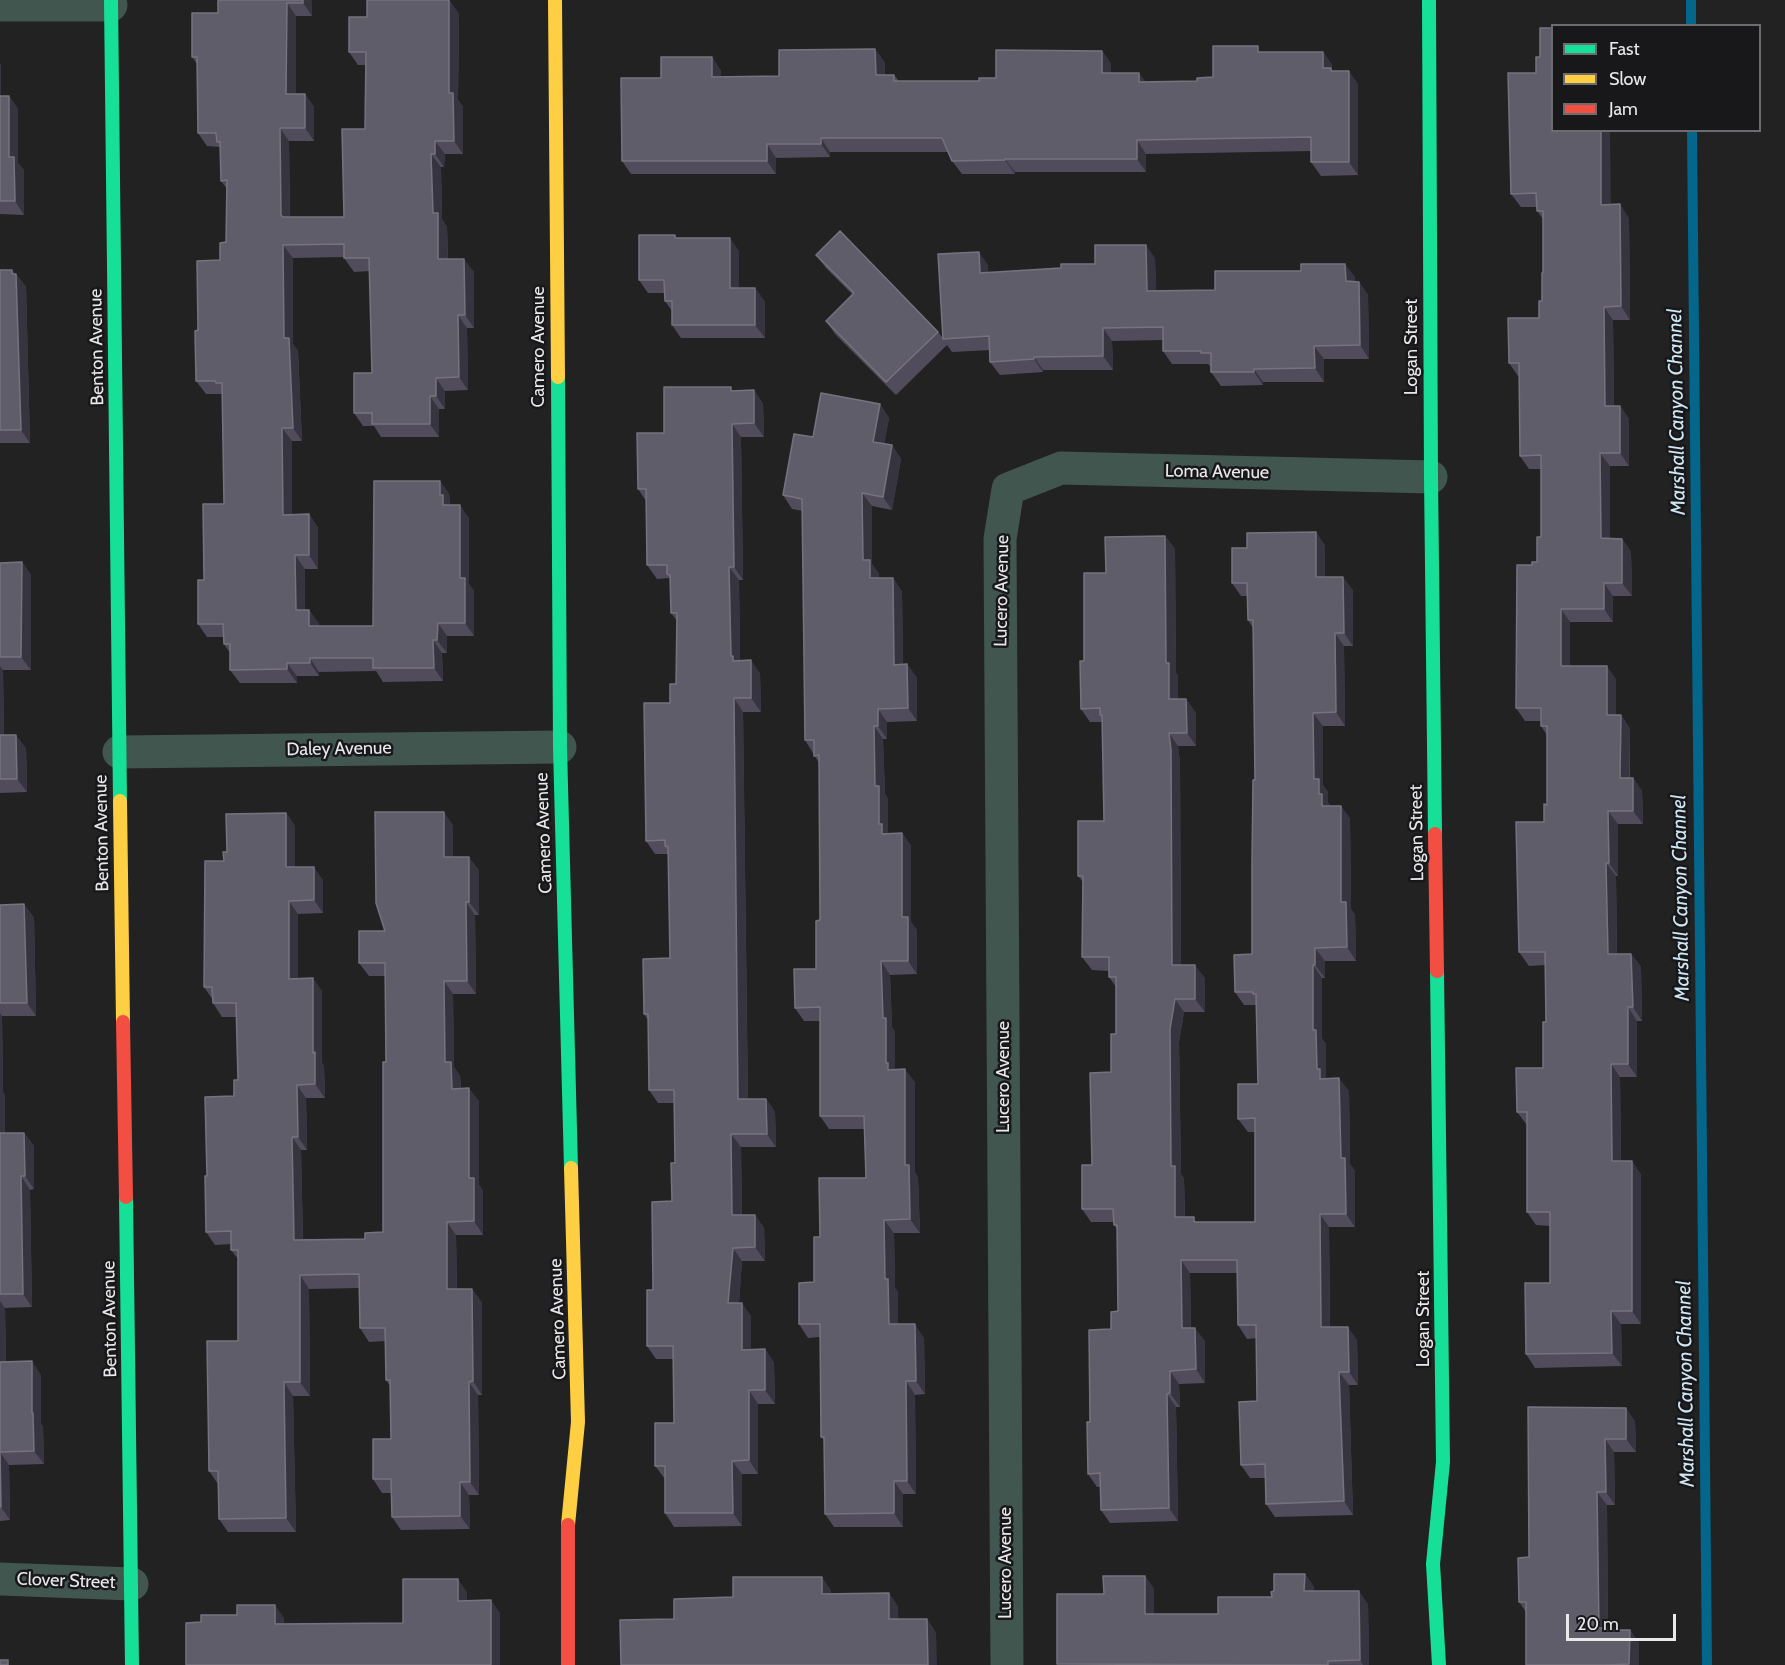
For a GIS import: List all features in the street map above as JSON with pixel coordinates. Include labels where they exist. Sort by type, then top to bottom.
[{"type":"street","name":"Camero Avenue","points":[[555,0],[560,747],[578,1422],[567,1532],[568,1665]]},
{"type":"street","name":"Logan Street","points":[[1429,0],[1431,477],[1443,1438],[1443,1462],[1433,1564],[1439,1665]]},
{"type":"street","points":[[0,5],[111,3]]},
{"type":"street","name":"Benton Avenue","points":[[111,3],[132,1665]]},
{"type":"street","name":"Loma Avenue","points":[[1008,489],[1061,468],[1431,477]]},
{"type":"street","name":"Lucero Avenue","points":[[1007,1665],[1000,539],[1008,489]]},
{"type":"street","name":"Daley Avenue","points":[[119,752],[560,747]]},
{"type":"street","name":"Clover Street","points":[[0,1579],[132,1584]]},
{"type":"building","points":[[218,0],[303,0],[303,3],[287,3],[286,94],[305,94],[305,128],[280,128],[281,215],[283,217],[344,217],[342,129],[365,129],[366,52],[349,52],[349,17],[367,17],[367,0],[449,0],[449,93],[453,93],[454,141],[435,141],[435,154],[431,154],[433,213],[438,213],[438,259],[464,259],[465,315],[458,315],[459,377],[436,378],[436,396],[430,396],[430,424],[372,424],[372,413],[354,413],[354,373],[372,373],[369,258],[344,258],[344,244],[283,245],[284,338],[289,338],[293,428],[282,428],[283,515],[309,514],[309,555],[295,555],[296,610],[309,610],[309,626],[373,626],[374,481],[440,481],[443,505],[460,505],[460,578],[465,578],[465,623],[438,623],[437,640],[433,640],[434,668],[373,668],[373,658],[310,658],[310,663],[287,663],[287,669],[230,670],[230,644],[224,644],[223,624],[198,624],[198,580],[204,580],[203,504],[224,504],[222,383],[196,381],[197,261],[220,260],[220,243],[226,242],[227,180],[221,181],[220,142],[217,142],[216,133],[198,133],[197,57],[192,57],[192,13],[218,13]]},
{"type":"building","points":[[1540,28],[1551,28],[1551,132],[1601,132],[1601,205],[1620,204],[1621,306],[1604,307],[1605,406],[1620,406],[1620,453],[1600,453],[1601,538],[1622,539],[1622,583],[1604,583],[1604,609],[1561,609],[1561,666],[1607,666],[1607,715],[1621,715],[1620,778],[1633,778],[1633,811],[1608,811],[1609,863],[1606,863],[1608,954],[1631,954],[1633,1007],[1628,1007],[1628,1064],[1611,1064],[1612,1161],[1632,1161],[1632,1311],[1611,1311],[1612,1353],[1526,1354],[1525,1283],[1550,1283],[1550,1212],[1527,1212],[1527,1112],[1517,1112],[1516,1068],[1543,1068],[1543,1022],[1546,1022],[1545,952],[1519,952],[1516,822],[1544,822],[1544,804],[1547,805],[1547,726],[1541,726],[1541,708],[1516,708],[1517,565],[1532,565],[1532,562],[1537,562],[1537,537],[1541,537],[1541,455],[1520,456],[1519,363],[1509,363],[1508,318],[1539,318],[1539,301],[1542,301],[1543,211],[1537,211],[1536,193],[1511,194],[1508,73],[1536,73],[1536,57],[1540,57]]},
{"type":"building","points":[[1213,46],[1258,46],[1258,52],[1323,52],[1323,68],[1331,68],[1331,71],[1349,71],[1349,162],[1311,162],[1311,137],[1137,140],[1137,159],[952,161],[942,138],[821,138],[821,144],[767,144],[767,161],[622,161],[621,78],[661,78],[661,57],[712,57],[712,77],[779,76],[779,50],[875,49],[876,75],[894,75],[894,81],[979,81],[979,78],[996,78],[996,50],[1102,51],[1102,73],[1139,73],[1139,82],[1197,81],[1197,78],[1213,77]]},
{"type":"building","points":[[0,96],[9,96],[9,157],[14,157],[15,201],[0,201]]},
{"type":"building","points":[[840,231],[938,332],[886,382],[826,321],[854,293],[816,255]]},
{"type":"building","points":[[639,235],[675,235],[675,238],[730,238],[730,288],[755,288],[755,325],[672,325],[672,301],[665,301],[664,280],[639,280]]},
{"type":"building","points":[[1095,245],[1146,245],[1147,291],[1215,290],[1215,271],[1301,271],[1301,264],[1345,264],[1346,281],[1359,282],[1360,345],[1314,346],[1315,368],[1211,372],[1211,353],[1163,351],[1163,327],[1103,328],[1103,356],[1034,357],[1034,359],[990,362],[989,336],[943,339],[938,254],[979,252],[980,273],[1061,268],[1061,264],[1095,264]]},
{"type":"building","points":[[0,270],[12,270],[12,274],[16,274],[21,430],[0,430]]},
{"type":"building","points":[[664,387],[731,387],[731,391],[754,390],[754,423],[732,424],[734,567],[729,567],[731,656],[733,656],[733,661],[751,660],[751,698],[734,698],[738,1099],[766,1099],[767,1134],[731,1134],[732,1215],[755,1215],[755,1247],[733,1248],[728,1303],[742,1303],[742,1350],[765,1349],[765,1390],[749,1390],[749,1460],[732,1461],[733,1513],[665,1513],[665,1466],[655,1466],[655,1423],[674,1423],[673,1346],[647,1346],[647,1290],[653,1290],[652,1202],[672,1201],[671,1163],[675,1163],[674,1090],[649,1090],[648,1014],[644,1014],[643,959],[670,958],[668,847],[665,846],[665,840],[646,841],[644,703],[670,703],[670,684],[676,684],[677,613],[671,613],[670,575],[667,574],[667,565],[647,565],[646,489],[638,489],[637,433],[664,433]]},
{"type":"building","points":[[821,393],[880,404],[873,442],[892,445],[883,497],[862,493],[863,560],[870,560],[870,578],[893,578],[894,665],[907,664],[908,708],[878,709],[878,726],[874,726],[875,786],[879,786],[879,824],[882,824],[882,834],[902,833],[902,917],[908,917],[908,961],[881,961],[883,1018],[886,1018],[886,1063],[888,1063],[888,1070],[905,1069],[905,1165],[909,1165],[910,1219],[884,1220],[885,1279],[888,1279],[889,1324],[915,1324],[916,1381],[906,1381],[907,1481],[894,1481],[894,1513],[825,1514],[824,1437],[821,1437],[820,1324],[799,1324],[799,1283],[814,1282],[814,1237],[820,1237],[819,1178],[866,1178],[864,1116],[820,1116],[820,1007],[795,1008],[794,969],[816,969],[816,921],[820,920],[819,755],[814,756],[814,740],[805,740],[802,499],[783,495],[794,434],[813,437]]},
{"type":"building","points":[[1316,532],[1316,577],[1343,577],[1344,633],[1335,633],[1336,712],[1313,713],[1314,779],[1319,779],[1322,806],[1341,806],[1341,902],[1346,902],[1347,947],[1315,948],[1313,1030],[1316,1030],[1317,1069],[1320,1069],[1320,1079],[1339,1078],[1341,1158],[1345,1158],[1346,1214],[1320,1214],[1321,1327],[1348,1327],[1349,1372],[1339,1372],[1344,1501],[1266,1504],[1265,1464],[1241,1465],[1239,1402],[1257,1401],[1256,1325],[1238,1325],[1237,1260],[1181,1260],[1182,1328],[1195,1328],[1196,1369],[1170,1371],[1170,1393],[1167,1394],[1169,1508],[1101,1510],[1100,1473],[1088,1474],[1089,1330],[1111,1329],[1111,1312],[1118,1311],[1117,1225],[1114,1225],[1113,1209],[1082,1209],[1082,1165],[1092,1165],[1090,1073],[1111,1072],[1111,1034],[1116,1034],[1116,977],[1109,977],[1109,957],[1082,957],[1083,876],[1078,876],[1078,821],[1104,821],[1102,715],[1100,715],[1100,708],[1081,709],[1080,661],[1084,661],[1084,573],[1106,573],[1105,537],[1165,536],[1166,663],[1169,663],[1169,699],[1186,699],[1187,733],[1169,733],[1172,965],[1195,965],[1195,999],[1175,999],[1170,1029],[1171,1166],[1175,1166],[1175,1217],[1194,1217],[1194,1222],[1255,1222],[1255,1118],[1238,1119],[1238,1084],[1258,1084],[1256,994],[1235,992],[1234,955],[1252,954],[1253,780],[1255,780],[1253,620],[1248,620],[1247,583],[1232,583],[1232,548],[1247,548],[1247,533]]},
{"type":"building","points":[[22,562],[21,657],[0,657],[0,563]]},
{"type":"building","points":[[0,735],[16,735],[17,779],[0,779]]},
{"type":"building","points":[[375,812],[444,812],[444,857],[469,857],[469,902],[466,902],[467,981],[444,981],[445,1062],[451,1062],[452,1089],[469,1088],[469,1178],[474,1178],[474,1221],[447,1222],[447,1289],[472,1289],[473,1381],[469,1382],[470,1482],[460,1482],[460,1516],[392,1517],[391,1479],[373,1479],[373,1439],[391,1439],[390,1380],[386,1380],[385,1328],[360,1328],[359,1274],[300,1275],[300,1382],[284,1382],[286,1518],[219,1519],[218,1471],[209,1471],[207,1341],[238,1341],[238,1250],[231,1250],[231,1231],[206,1232],[205,1097],[234,1096],[234,1080],[238,1080],[236,1003],[213,1003],[212,987],[204,987],[205,861],[224,861],[223,852],[227,852],[226,814],[286,813],[286,867],[314,867],[314,900],[289,901],[289,979],[313,978],[313,1053],[315,1052],[315,1084],[297,1085],[298,1137],[292,1137],[294,1240],[365,1239],[365,1233],[383,1232],[385,963],[359,963],[359,931],[385,931],[376,903]]},
{"type":"building","points":[[24,904],[27,1003],[0,1003],[0,905]]},
{"type":"building","points":[[0,1133],[24,1133],[25,1176],[21,1176],[23,1294],[0,1294]]},
{"type":"building","points":[[32,1361],[34,1451],[0,1452],[0,1362]]},
{"type":"building","points":[[1528,1407],[1626,1408],[1626,1439],[1605,1439],[1606,1492],[1597,1492],[1599,1628],[1630,1630],[1629,1664],[1526,1665],[1526,1602],[1519,1602],[1518,1558],[1529,1557]]},
{"type":"building","points":[[0,1452],[1,1507],[0,1507]]},
{"type":"building","points":[[1274,1574],[1305,1574],[1304,1591],[1359,1591],[1360,1660],[1328,1661],[1328,1665],[1057,1664],[1057,1594],[1104,1594],[1103,1576],[1145,1576],[1145,1614],[1218,1614],[1218,1597],[1272,1597]]},
{"type":"building","points":[[733,1577],[822,1577],[822,1594],[889,1593],[889,1619],[927,1619],[928,1665],[621,1665],[620,1620],[674,1619],[674,1599],[733,1597]]},
{"type":"building","points":[[403,1579],[458,1579],[458,1601],[491,1600],[491,1665],[186,1665],[186,1623],[201,1622],[201,1615],[237,1615],[237,1605],[275,1605],[275,1624],[403,1623]]},
{"type":"building","points":[[0,1660],[8,1660],[8,1665],[0,1665]]},
{"type":"waterway","name":"Marshall Canyon Channel","points":[[1691,0],[1691,24]]},
{"type":"waterway","name":"Marshall Canyon Channel","points":[[1692,132],[1707,1665]]},
{"type":"traffic: fast","points":[[111,0],[120,801]]},
{"type":"traffic: fast","points":[[1429,0],[1435,834]]},
{"type":"traffic: fast","points":[[558,377],[560,747],[571,1168]]},
{"type":"traffic: fast","points":[[1437,971],[1443,1462],[1433,1564],[1439,1665]]},
{"type":"traffic: fast","points":[[126,1197],[132,1665]]},
{"type":"traffic: slow","points":[[555,0],[558,377]]},
{"type":"traffic: slow","points":[[120,801],[123,1022]]},
{"type":"traffic: slow","points":[[568,1525],[578,1422],[571,1168]]},
{"type":"traffic: jam","points":[[1435,834],[1437,971]]},
{"type":"traffic: jam","points":[[123,1022],[126,1197]]},
{"type":"traffic: jam","points":[[568,1525],[568,1665]]}]
